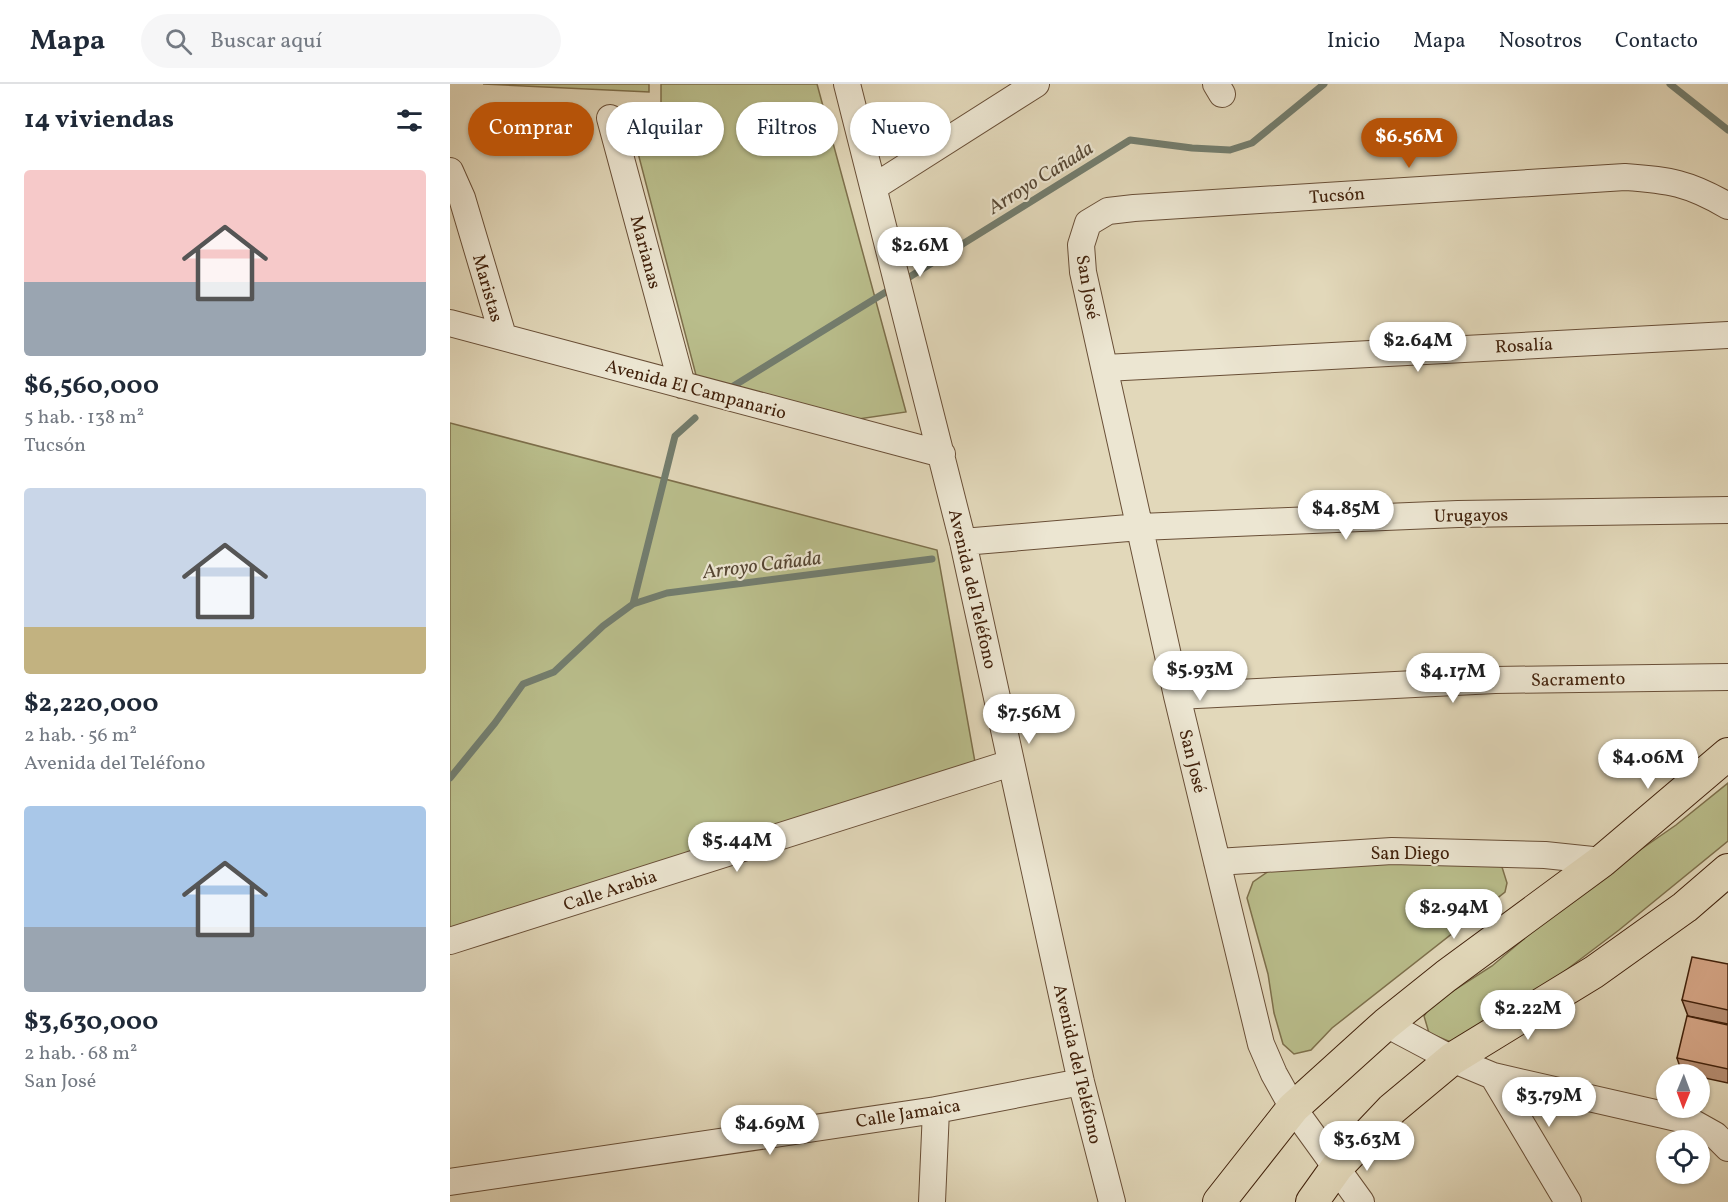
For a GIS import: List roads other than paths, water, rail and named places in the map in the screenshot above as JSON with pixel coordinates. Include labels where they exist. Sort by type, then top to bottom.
[{"type":"main road","points":[[1219,1202],[1293,1108],[1386,1024],[1446,976],[1602,861],[1728,754]]},
{"type":"main road","points":[[1312,1202],[1337,1167],[1392,1109],[1452,1059],[1594,972],[1685,906],[1728,870]]},
{"type":"street","name":"Avenida del Teléfono","points":[[847,84],[963,542],[1081,1082],[1112,1202]]},
{"type":"street","points":[[874,187],[1036,84]]},
{"type":"street","name":"Marianas","points":[[620,156],[682,385]]},
{"type":"street","name":"Maristas","points":[[450,171],[462,198],[503,336]]},
{"type":"street","name":"Tucsón","points":[[1088,224],[1108,211],[1134,208],[1625,177],[1668,180],[1702,191],[1728,206]]},
{"type":"street","name":"San José","points":[[1088,224],[1081,245],[1083,272],[1177,696],[1261,1044],[1293,1108],[1361,1202]]},
{"type":"street","name":"Avenida El Campanario","points":[[450,323],[942,454]]},
{"type":"street","name":"Rosalía","points":[[1105,368],[1728,335]]},
{"type":"street","name":"Urugayos","points":[[963,542],[1140,527],[1458,514],[1728,510]]},
{"type":"street","name":"Sacramento","points":[[1177,696],[1495,680],[1728,677]]},
{"type":"street","name":"Calle Arabia","points":[[450,941],[1011,763]]},
{"type":"street","name":"San Diego","points":[[1217,862],[1392,851],[1545,855],[1602,861]]},
{"type":"street","points":[[1386,1024],[1452,1059],[1493,1076],[1690,1121],[1715,1135],[1728,1148]]},
{"type":"street","points":[[1493,1076],[1568,1202]]},
{"type":"street","name":"Calle Jamaica","points":[[450,1182],[936,1110],[1081,1082]]},
{"type":"street","points":[[932,1202],[936,1110]]},
{"type":"waterway","name":"Arroyo Cañada","points":[[903,281],[1130,140],[1230,150],[1252,143],[1324,84]]},
{"type":"waterway","name":"Arroyo Cañada","points":[[1670,84],[1728,130]]},
{"type":"waterway","name":"Arroyo Cañada","points":[[727,390],[894,287]]},
{"type":"waterway","name":"Arroyo Cañada","points":[[633,604],[675,436],[695,418]]},
{"type":"waterway","name":"Arroyo Cañada","points":[[450,778],[495,723],[523,684],[554,672],[603,626],[633,604],[667,593],[932,559]]}]
